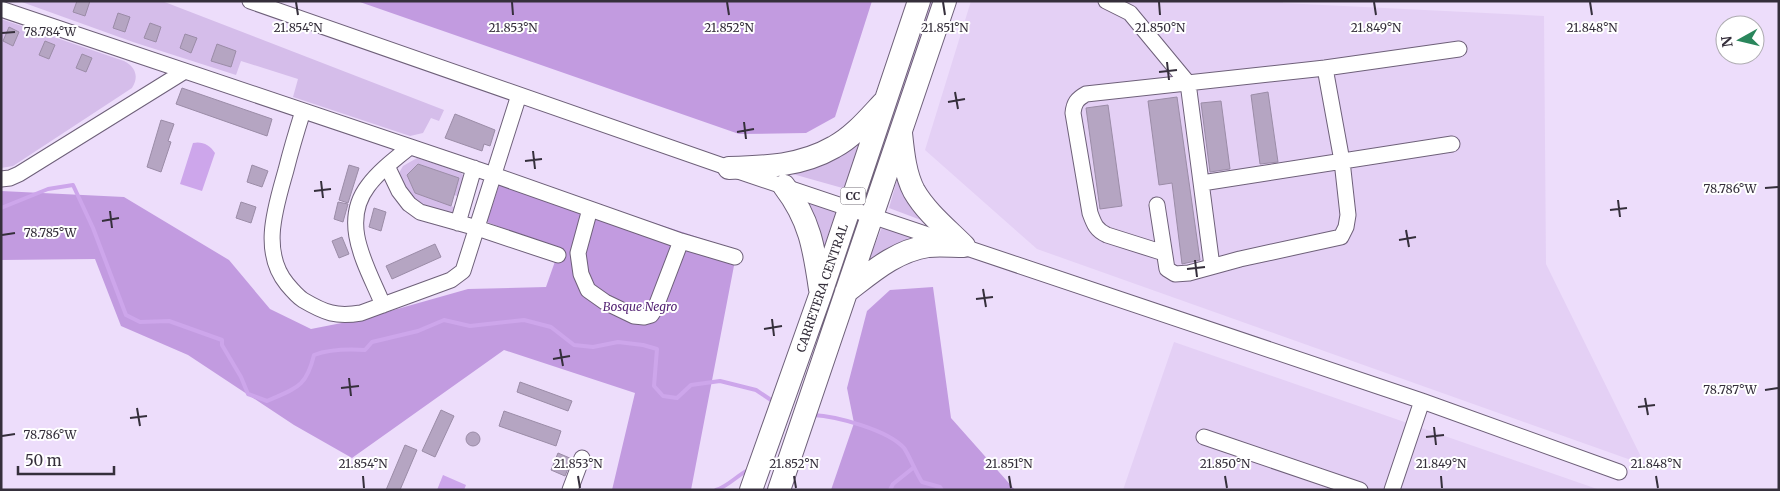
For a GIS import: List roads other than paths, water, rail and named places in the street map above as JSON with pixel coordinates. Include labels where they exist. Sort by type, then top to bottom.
[{"type":"highway","name":"CARRETERA CENTRAL","points":[[751,490],[821,293],[919,1]]},
{"type":"highway","name":"CARRETERA CENTRAL","points":[[779,490],[945,1]]},
{"type":"highway","points":[[729,168],[767,167],[804,161],[835,147],[861,126],[887,99]]},
{"type":"highway","points":[[900,130],[913,190],[929,211],[964,246]]},
{"type":"highway","points":[[784,186],[797,203],[808,228],[821,293]]},
{"type":"highway","points":[[846,292],[884,263],[906,251],[929,246],[964,246]]},
{"type":"street","points":[[250,1],[729,168],[1422,401],[1619,472]]},
{"type":"street","points":[[1106,1],[1130,13],[1188,83],[1212,266]]},
{"type":"street","points":[[1,9],[474,168],[681,241],[736,258]]},
{"type":"street","points":[[1164,253],[1107,236],[1094,226],[1090,213],[1074,112],[1074,105],[1079,98],[1086,94],[1324,68],[1459,49]]},
{"type":"street","points":[[1157,205],[1167,269],[1175,274],[1188,273],[1341,237],[1346,227],[1348,215],[1342,161],[1324,68]]},
{"type":"street","points":[[1,179],[19,174],[185,71]]},
{"type":"street","points":[[302,111],[276,206],[272,241],[274,258],[282,277],[298,296],[330,314],[346,315],[361,312],[452,280],[463,271],[518,95]]},
{"type":"street","points":[[1202,183],[1452,144]]},
{"type":"street","points":[[384,304],[359,248],[355,219],[357,205],[367,187],[387,166],[410,147]]},
{"type":"street","points":[[387,166],[399,191],[420,212],[458,222],[558,255]]},
{"type":"street","points":[[458,222],[474,168]]},
{"type":"street","points":[[590,209],[578,253],[581,274],[588,290],[605,302],[634,316],[644,317],[651,315],[655,309],[681,241]]},
{"type":"street","points":[[1392,490],[1422,401]]},
{"type":"street","points":[[1204,437],[1360,490]]},
{"type":"street","points":[[570,490],[582,458]]},
{"type":"waterway","points":[[1,208],[48,189],[73,185],[93,228],[126,315],[140,322],[169,321],[222,340],[222,345],[241,377],[248,394],[267,401],[298,386],[307,374],[314,355],[320,353],[339,350],[365,350],[372,342],[418,331],[444,320],[470,326],[524,320],[551,327],[574,345],[593,347],[618,342],[657,349],[654,386],[663,396],[677,398],[691,385],[720,381],[756,390],[774,402]]},
{"type":"waterway","points":[[813,415],[848,421],[886,435],[904,448],[922,482],[940,487],[942,490]]},
{"type":"waterway","points":[[890,490],[893,484],[913,468]]},
{"type":"waterway","points":[[716,490],[750,469]]},
{"type":"park label","name":"Bosque Negro","points":[[640,306]]}]
